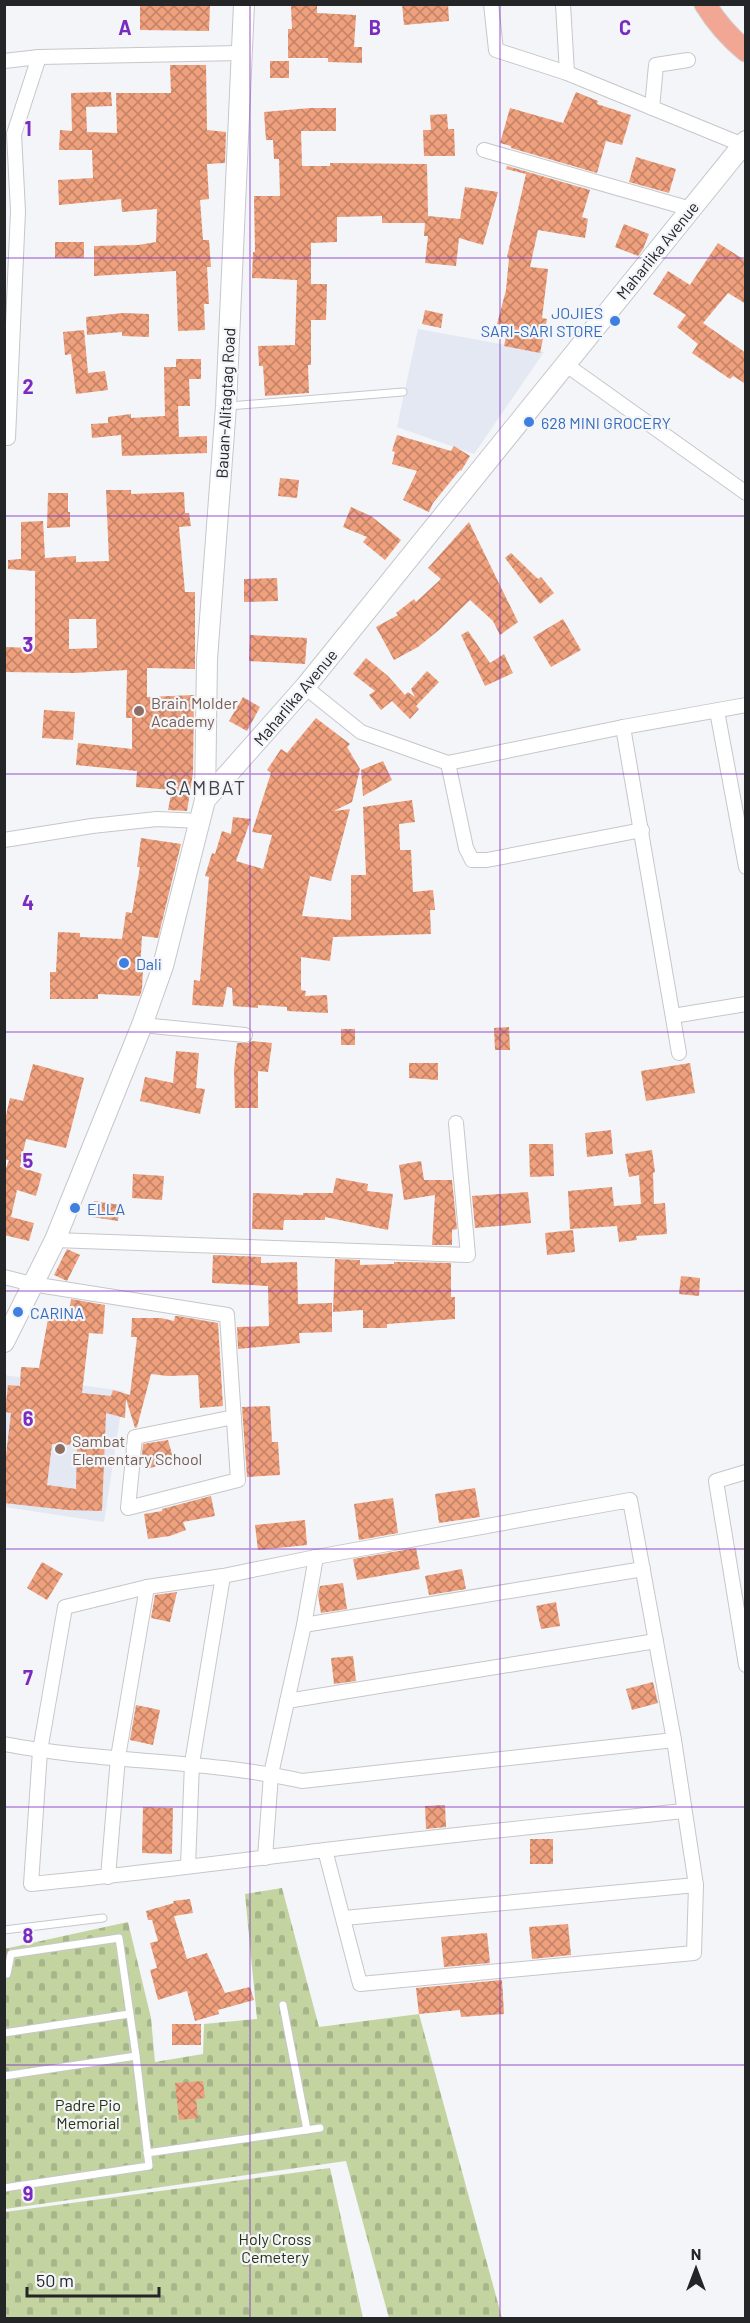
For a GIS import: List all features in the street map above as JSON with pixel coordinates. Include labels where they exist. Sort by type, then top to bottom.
[{"type":"main road","name":"Bauan-Alitagtag Road","points":[[206,801],[207,659],[226,406],[244,4]]},
{"type":"main road","points":[[705,4],[727,33],[746,51]]},
{"type":"main road","name":"Maharlika Avenue","points":[[4,1342],[55,1240],[142,1025],[163,966],[206,801],[305,687],[744,143]]},
{"type":"street","points":[[491,4],[496,50],[567,74],[744,143]]},
{"type":"street","points":[[563,4],[567,74]]},
{"type":"street","points":[[4,61],[39,57],[241,53]]},
{"type":"street","points":[[4,438],[8,438],[11,212],[9,134],[39,57]]},
{"type":"street","points":[[652,108],[656,65],[688,60]]},
{"type":"street","points":[[484,150],[690,209]]},
{"type":"street","points":[[565,364],[746,494]]},
{"type":"street","points":[[305,687],[361,732],[448,763],[623,727],[746,705]]},
{"type":"street","points":[[717,711],[746,867]]},
{"type":"street","points":[[623,727],[679,1053]]},
{"type":"street","points":[[448,763],[466,848],[472,860],[487,860],[642,830]]},
{"type":"street","points":[[4,840],[92,826],[157,819],[200,821]]},
{"type":"street","points":[[674,1016],[746,1004]]},
{"type":"street","points":[[142,1025],[245,1035]]},
{"type":"street","points":[[55,1240],[468,1256],[456,1123]]},
{"type":"street","points":[[4,1277],[32,1284],[227,1315],[234,1417],[238,1480],[128,1508],[135,1437],[234,1417]]},
{"type":"street","points":[[746,1472],[716,1481],[746,1665]]},
{"type":"street","points":[[325,1850],[360,1984],[694,1953],[696,1885],[674,1740],[630,1500],[223,1576],[147,1587],[65,1607],[40,1751],[31,1884],[108,1877],[325,1850],[684,1811]]},
{"type":"street","points":[[265,1858],[271,1774],[304,1625],[316,1557]]},
{"type":"street","points":[[304,1625],[643,1569]]},
{"type":"street","points":[[188,1866],[192,1763],[223,1576]]},
{"type":"street","points":[[108,1877],[118,1757],[147,1587]]},
{"type":"street","points":[[287,1701],[656,1641]]},
{"type":"street","points":[[4,1744],[40,1751],[192,1763],[271,1774],[302,1781],[674,1740]]},
{"type":"street","points":[[344,1918],[696,1885]]},
{"type":"lane","points":[[226,406],[403,392]]},
{"type":"lane","points":[[4,1930],[103,1918]]},
{"type":"lane","points":[[4,1974],[7,1974],[11,1954],[119,1938],[149,2166],[4,2188]]},
{"type":"lane","points":[[283,2005],[307,2130]]},
{"type":"lane","points":[[4,2033],[129,2014]]},
{"type":"lane","points":[[4,2076],[136,2056]]},
{"type":"lane","points":[[147,2153],[320,2128]]},
{"type":"shaded area","points":[[418,329],[544,352],[474,454],[397,427]]},
{"type":"shaded area","name":"Sambat Elementary School","points":[[4,1375],[124,1391],[104,1522],[5,1507]]},
{"type":"green space","name":"Padre Pio Memorial","points":[[282,1888],[319,2027],[419,2014],[502,2318],[389,2318],[346,2161],[5,2209],[4,1949],[128,1922],[151,2018],[155,2062],[203,2054],[204,2024],[257,2019],[245,1894]]},
{"type":"green space","name":"Holy Cross Cemetery","points":[[330,2168],[363,2318],[5,2318],[5,2212]]},
{"type":"building","points":[[140,4],[210,5],[209,31],[140,30]]},
{"type":"building","points":[[402,4],[448,4],[449,21],[404,25]]},
{"type":"building","points":[[291,6],[317,6],[317,13],[356,15],[354,47],[362,47],[362,63],[328,62],[328,58],[288,58],[288,29],[292,29]]},
{"type":"building","points":[[270,61],[289,61],[289,78],[270,78]]},
{"type":"building","points":[[170,65],[206,65],[207,130],[226,132],[225,163],[207,164],[209,199],[200,200],[203,240],[209,240],[211,267],[207,267],[209,304],[204,304],[205,330],[178,331],[176,271],[94,276],[94,246],[138,245],[156,242],[157,209],[122,212],[121,199],[59,205],[58,180],[93,178],[92,150],[59,150],[60,130],[72,131],[71,93],[111,92],[112,106],[86,107],[87,132],[117,133],[116,93],[171,93]]},
{"type":"building","points":[[576,92],[598,101],[597,104],[631,115],[622,145],[606,141],[597,173],[500,143],[510,108],[563,123]]},
{"type":"building","points":[[336,108],[336,131],[301,131],[302,166],[330,166],[330,163],[427,164],[428,216],[460,219],[465,187],[498,192],[483,245],[459,238],[456,266],[425,263],[428,236],[424,236],[425,223],[382,223],[382,216],[337,217],[337,242],[311,243],[311,284],[327,284],[326,320],[311,320],[309,393],[265,396],[263,366],[259,366],[258,346],[295,345],[297,280],[252,278],[253,252],[255,252],[254,196],[280,196],[279,159],[274,159],[273,140],[266,140],[264,112]]},
{"type":"building","points":[[447,114],[448,129],[454,129],[455,156],[424,156],[423,130],[431,130],[430,115]]},
{"type":"building","points":[[636,157],[676,169],[669,193],[629,182]]},
{"type":"building","points":[[507,166],[590,190],[582,217],[588,219],[585,238],[538,230],[530,267],[548,269],[542,318],[547,319],[540,353],[504,346],[508,327],[497,324],[506,290],[509,258],[507,257],[526,174],[506,169]]},
{"type":"building","points":[[624,224],[649,234],[638,256],[615,247]]},
{"type":"building","points":[[55,242],[84,242],[84,258],[55,258]]},
{"type":"building","points":[[718,243],[746,261],[746,304],[728,293],[703,323],[746,353],[746,384],[733,376],[730,379],[692,353],[698,344],[677,327],[686,315],[653,294],[668,271],[690,285]]},
{"type":"building","points":[[425,310],[443,314],[441,328],[422,324]]},
{"type":"building","points":[[123,313],[149,314],[149,337],[122,336],[122,332],[87,335],[86,317]]},
{"type":"building","points":[[84,330],[88,373],[105,371],[108,390],[76,394],[71,354],[65,355],[63,332]]},
{"type":"building","points":[[176,359],[201,359],[201,379],[189,379],[190,406],[178,406],[179,437],[207,436],[207,453],[122,456],[121,435],[92,438],[91,424],[108,423],[108,417],[131,414],[131,418],[165,416],[164,367],[176,367]]},
{"type":"building","points":[[397,435],[451,451],[454,446],[470,456],[461,471],[433,503],[429,512],[403,500],[417,471],[392,464],[395,452],[392,451]]},
{"type":"building","points":[[280,478],[299,480],[297,498],[278,496]]},
{"type":"building","points":[[106,490],[131,490],[131,494],[184,492],[185,513],[189,513],[191,526],[179,527],[185,592],[195,592],[195,669],[147,668],[147,697],[194,695],[193,773],[187,811],[168,810],[172,790],[136,787],[137,771],[76,765],[78,743],[132,749],[132,718],[126,718],[127,670],[74,673],[4,672],[4,647],[35,648],[35,571],[8,569],[8,560],[21,559],[21,522],[43,521],[45,558],[76,556],[76,562],[109,561]],"holes":[[[69,619],[96,619],[97,648],[69,649]]]},
{"type":"building","points":[[48,493],[68,493],[70,527],[47,528]]},
{"type":"building","points":[[351,507],[371,516],[401,540],[385,560],[363,542],[367,537],[343,527]]},
{"type":"building","points":[[469,522],[518,622],[500,635],[493,621],[470,600],[418,647],[394,660],[376,627],[398,615],[396,613],[414,599],[416,602],[441,579],[428,568]]},
{"type":"building","points":[[511,553],[538,579],[541,577],[554,593],[540,604],[505,558]]},
{"type":"building","points":[[277,578],[278,601],[244,602],[244,579]]},
{"type":"building","points":[[563,619],[581,650],[551,667],[533,637]]},
{"type":"building","points":[[468,631],[490,663],[504,654],[513,673],[485,686],[461,635]]},
{"type":"building","points":[[250,635],[307,638],[305,664],[249,661]]},
{"type":"building","points":[[366,658],[388,676],[405,695],[408,692],[415,697],[411,689],[427,671],[439,682],[416,706],[419,709],[410,719],[392,701],[381,710],[369,695],[375,691],[353,674]]},
{"type":"building","points":[[243,697],[260,707],[247,731],[229,721]]},
{"type":"building","points":[[44,710],[75,712],[73,740],[42,738]]},
{"type":"building","points":[[316,718],[350,744],[347,747],[360,769],[352,802],[334,811],[350,809],[331,881],[310,876],[302,916],[351,920],[351,875],[366,875],[363,807],[412,800],[415,822],[399,824],[400,850],[411,850],[413,892],[433,890],[435,910],[430,910],[431,934],[333,937],[330,961],[301,957],[301,990],[306,991],[305,996],[327,995],[328,1013],[287,1011],[287,1007],[233,1006],[232,988],[227,987],[223,1007],[192,1005],[194,980],[200,981],[209,877],[205,876],[212,853],[215,854],[222,831],[231,834],[233,817],[251,819],[236,861],[263,869],[272,835],[252,832],[271,773],[267,770],[281,749],[287,753]]},
{"type":"building","points":[[383,761],[392,780],[363,796],[361,770]]},
{"type":"building","points":[[141,838],[181,844],[158,938],[142,936],[140,969],[143,969],[140,996],[98,994],[98,999],[50,999],[50,972],[56,972],[58,932],[80,933],[80,937],[122,939],[126,912],[132,913],[140,867],[137,867]]},
{"type":"building","points":[[509,1027],[510,1050],[495,1050],[494,1028]]},
{"type":"building","points":[[341,1029],[355,1029],[355,1045],[341,1045]]},
{"type":"building","points":[[252,1041],[272,1043],[268,1072],[258,1071],[258,1108],[235,1108],[234,1070],[237,1043]]},
{"type":"building","points":[[176,1051],[199,1053],[196,1088],[205,1089],[200,1114],[140,1101],[145,1077],[173,1083]]},
{"type":"building","points":[[409,1063],[438,1063],[438,1080],[409,1078]]},
{"type":"building","points":[[690,1063],[695,1093],[646,1101],[641,1071]]},
{"type":"building","points":[[33,1064],[84,1078],[66,1148],[26,1139],[20,1167],[42,1174],[36,1196],[17,1190],[11,1217],[34,1223],[29,1241],[4,1235],[4,1173],[9,1160],[4,1159],[4,1124],[10,1098],[23,1101]]},
{"type":"building","points":[[611,1130],[613,1154],[587,1157],[585,1133]]},
{"type":"building","points":[[529,1144],[553,1144],[554,1176],[530,1177]]},
{"type":"building","points":[[652,1150],[655,1172],[653,1173],[654,1204],[665,1203],[667,1234],[636,1236],[637,1240],[619,1242],[617,1226],[570,1229],[568,1191],[612,1187],[614,1206],[641,1204],[639,1175],[629,1177],[625,1154]]},
{"type":"building","points":[[421,1161],[424,1180],[452,1180],[457,1229],[452,1230],[452,1245],[432,1245],[435,1195],[404,1200],[399,1165]]},
{"type":"building","points":[[133,1174],[164,1176],[162,1200],[132,1198]]},
{"type":"building","points":[[336,1178],[368,1184],[367,1191],[393,1194],[388,1230],[325,1217],[325,1220],[284,1220],[283,1230],[252,1229],[253,1193],[303,1195],[303,1193],[333,1193]]},
{"type":"building","points":[[528,1192],[531,1223],[475,1228],[472,1196]]},
{"type":"building","points":[[94,1201],[120,1205],[118,1221],[92,1217]]},
{"type":"building","points":[[573,1230],[575,1252],[547,1255],[545,1233]]},
{"type":"building","points":[[67,1249],[80,1255],[67,1281],[54,1275]]},
{"type":"building","points":[[213,1255],[261,1257],[261,1263],[297,1262],[298,1304],[332,1303],[332,1332],[299,1333],[300,1343],[238,1349],[237,1327],[269,1326],[268,1286],[212,1283]]},
{"type":"building","points":[[335,1259],[360,1260],[360,1265],[394,1264],[394,1262],[451,1263],[451,1297],[455,1297],[455,1319],[387,1324],[387,1328],[363,1328],[363,1310],[333,1312]]},
{"type":"building","points":[[681,1276],[700,1278],[699,1296],[679,1294]]},
{"type":"building","points":[[71,1299],[105,1305],[103,1334],[89,1333],[82,1393],[111,1396],[113,1390],[130,1395],[137,1337],[131,1337],[132,1318],[161,1318],[174,1321],[175,1316],[178,1316],[218,1323],[223,1406],[200,1408],[198,1375],[151,1374],[137,1427],[135,1428],[126,1399],[125,1418],[106,1413],[102,1511],[67,1510],[4,1503],[4,1472],[11,1413],[5,1412],[8,1385],[20,1386],[21,1367],[39,1368],[50,1308],[69,1312]],"holes":[[[52,1444],[77,1445],[76,1489],[47,1485]]]},
{"type":"building","points":[[270,1406],[272,1442],[278,1442],[280,1475],[247,1477],[242,1407]]},
{"type":"building","points":[[168,1440],[174,1461],[147,1469],[142,1455],[143,1444]]},
{"type":"building","points":[[475,1488],[480,1517],[439,1523],[435,1494]]},
{"type":"building","points":[[211,1496],[215,1516],[183,1522],[186,1530],[170,1536],[148,1539],[144,1514]]},
{"type":"building","points":[[393,1498],[398,1533],[359,1540],[354,1504]]},
{"type":"building","points":[[305,1520],[307,1545],[258,1550],[255,1525]]},
{"type":"building","points":[[416,1548],[420,1569],[357,1580],[353,1559]]},
{"type":"building","points":[[42,1562],[63,1574],[47,1600],[27,1588]]},
{"type":"building","points":[[462,1569],[466,1589],[429,1595],[425,1576]]},
{"type":"building","points":[[343,1583],[347,1609],[321,1613],[318,1595],[320,1586]]},
{"type":"building","points":[[177,1592],[170,1622],[151,1618],[155,1595]]},
{"type":"building","points":[[556,1602],[560,1626],[541,1629],[536,1606]]},
{"type":"building","points":[[353,1656],[356,1681],[334,1684],[331,1658]]},
{"type":"building","points":[[653,1682],[658,1703],[632,1710],[626,1689]]},
{"type":"building","points":[[136,1705],[160,1710],[153,1745],[130,1740]]},
{"type":"building","points":[[445,1805],[446,1827],[426,1829],[425,1806]]},
{"type":"building","points":[[143,1807],[173,1808],[172,1854],[142,1853]]},
{"type":"building","points":[[530,1839],[553,1839],[553,1864],[530,1864]]},
{"type":"building","points":[[190,1899],[193,1913],[174,1916],[187,1959],[207,1953],[225,1993],[250,1987],[254,2000],[218,2010],[219,2014],[195,2021],[187,1991],[158,2000],[150,1970],[157,1968],[150,1943],[158,1941],[152,1920],[148,1920],[146,1911],[174,1903],[173,1901]]},
{"type":"building","points":[[568,1924],[571,1955],[532,1959],[529,1927]]},
{"type":"building","points":[[487,1933],[490,1963],[444,1967],[441,1937]]},
{"type":"building","points":[[502,1980],[504,2014],[461,2017],[460,2010],[419,2014],[416,1988]]},
{"type":"building","points":[[172,2024],[201,2024],[201,2045],[172,2045]]},
{"type":"building","points":[[203,2081],[205,2098],[196,2099],[198,2118],[179,2120],[175,2083]]},
{"type":"place","name":"JOJIES SARI-SARI STORE","points":[[615,321]]},
{"type":"place","name":"628 MINI GROCERY","points":[[529,422]]},
{"type":"place","name":"Brain Molder Academy","points":[[139,711]]},
{"type":"place","name":"Dali","points":[[124,963]]},
{"type":"place","name":"ELLA","points":[[75,1208]]},
{"type":"place","name":"CARINA","points":[[18,1312]]},
{"type":"place","name":"Sambat Elementary School","points":[[60,1449]]},
{"type":"district","name":"SAMBAT","points":[[206,787]]}]
